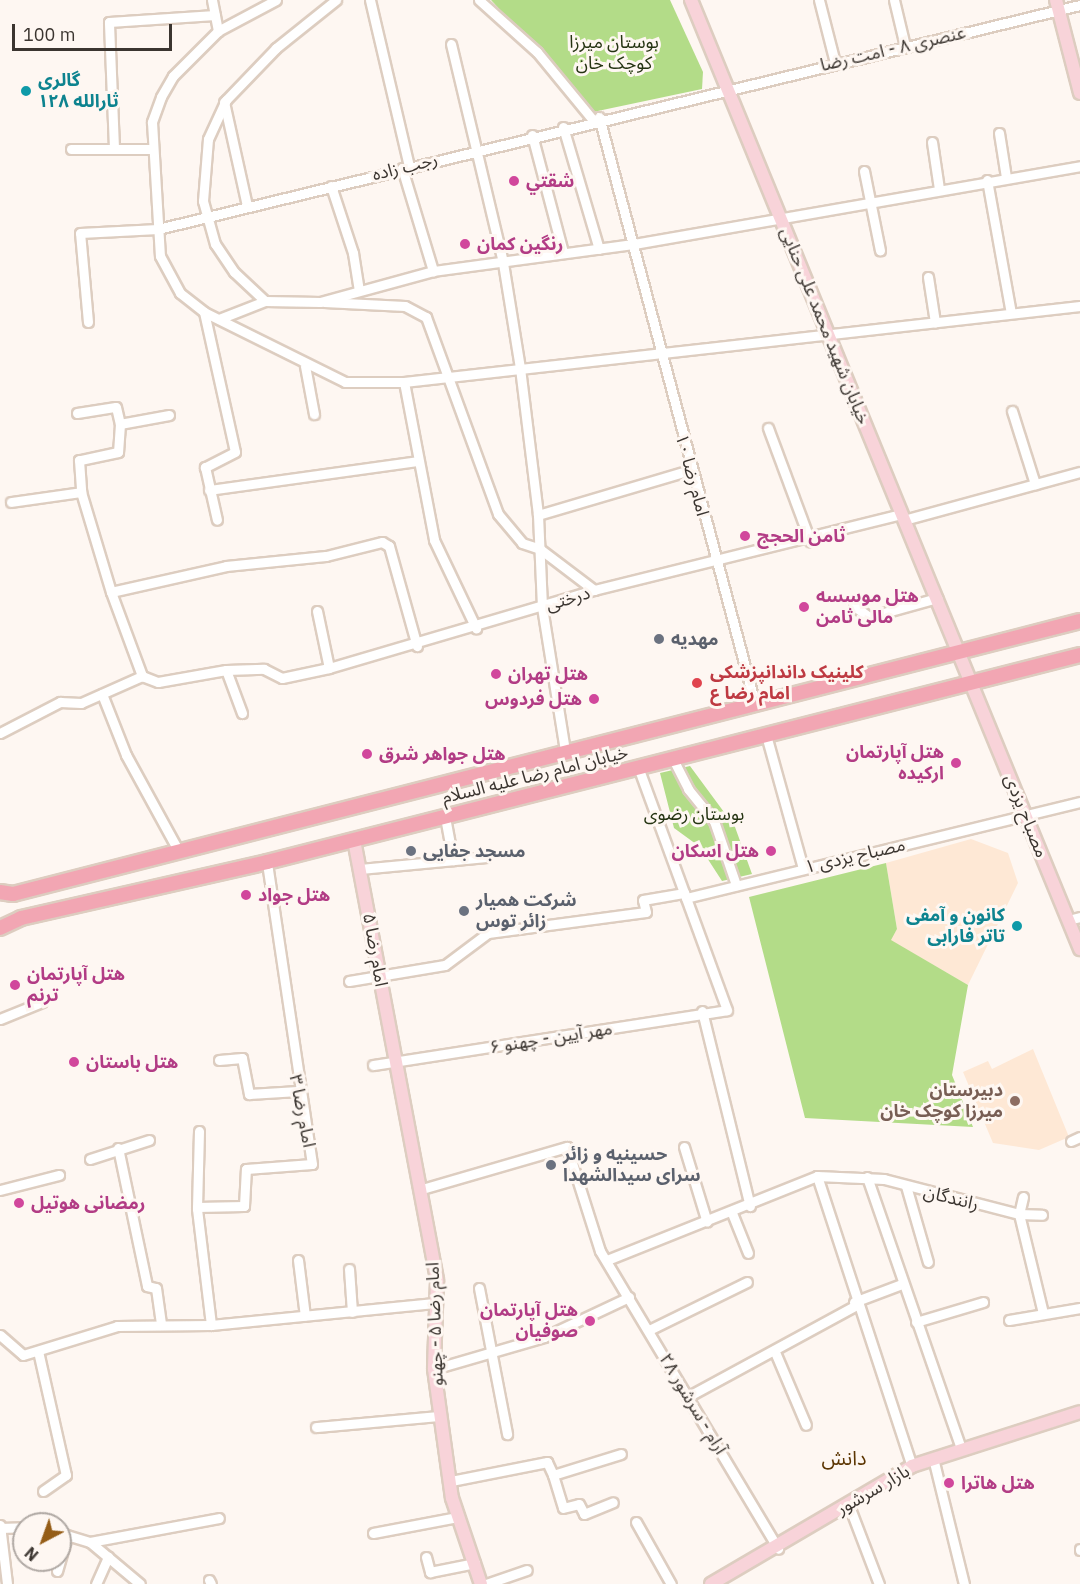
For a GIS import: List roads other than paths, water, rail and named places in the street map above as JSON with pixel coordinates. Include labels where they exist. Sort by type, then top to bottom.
[{"type":"main road","name":"خیابان امام رضا علیه السلام","points":[[6,893],[1080,621]]},
{"type":"main road","name":"خیابان امام رضا علیه السلام","points":[[0,928],[21,918],[267,862],[1080,655]]},
{"type":"street","points":[[212,0],[218,31]]},
{"type":"street","points":[[276,0],[218,31],[165,90],[152,122],[158,229],[166,273],[180,293],[204,312],[305,366],[357,384],[404,382],[1080,306]]},
{"type":"street","points":[[265,301],[234,272],[206,217],[208,139],[224,102],[276,48],[336,0]]},
{"type":"street","points":[[370,0],[405,167],[433,271]]},
{"type":"street","points":[[479,0],[537,52],[596,118]]},
{"type":"street","name":"خیابان شهید محمد علی حنایی","points":[[691,0],[959,651]]},
{"type":"street","points":[[819,0],[835,63]]},
{"type":"street","points":[[894,0],[905,46]]},
{"type":"street","points":[[1058,5],[1080,93]]},
{"type":"street","name":"عنصری ۸ - امت رضا","points":[[728,89],[905,46],[1058,5],[1080,5]]},
{"type":"street","points":[[114,148],[109,22],[215,15]]},
{"type":"street","points":[[451,44],[503,263],[520,368],[538,514],[542,607],[565,751]]},
{"type":"street","name":"رجب زاده","points":[[88,322],[80,233],[158,229],[596,118],[728,89]]},
{"type":"street","points":[[224,102],[247,206]]},
{"type":"street","name":"امام رضا ۱۰","points":[[596,118],[634,244],[690,470],[755,704]]},
{"type":"street","points":[[563,127],[599,249]]},
{"type":"street","points":[[999,133],[1006,177]]},
{"type":"street","points":[[532,135],[563,252]]},
{"type":"street","points":[[932,142],[939,189]]},
{"type":"street","points":[[70,149],[152,148]]},
{"type":"street","points":[[320,302],[433,271],[634,244],[987,180],[1080,166]]},
{"type":"street","points":[[864,171],[880,250]]},
{"type":"street","points":[[987,180],[1011,313]]},
{"type":"street","points":[[331,186],[353,253],[358,290]]},
{"type":"street","points":[[928,277],[935,322]]},
{"type":"street","points":[[219,319],[265,301],[320,302],[418,310],[438,340],[445,376],[498,514],[522,543],[540,549],[594,591]]},
{"type":"street","points":[[204,312],[235,452],[207,463],[209,490],[217,520]]},
{"type":"street","points":[[305,366],[314,414]]},
{"type":"street","points":[[404,382],[434,540],[476,628]]},
{"type":"street","points":[[0,733],[60,702],[81,704],[142,676],[111,592],[81,492],[79,460],[118,452],[120,424],[116,407],[77,413]]},
{"type":"street","points":[[1012,411],[1035,484]]},
{"type":"street","points":[[120,424],[169,415]]},
{"type":"street","points":[[768,428],[810,541]]},
{"type":"street","points":[[209,490],[418,461]]},
{"type":"street","points":[[538,514],[690,470]]},
{"type":"street","name":"درختی","points":[[142,676],[158,682],[226,670],[264,669],[282,678],[329,668],[417,646],[594,591],[810,541],[1080,472]]},
{"type":"street","points":[[11,502],[81,492]]},
{"type":"street","points":[[111,592],[226,566],[326,556],[382,542],[389,546],[417,646]]},
{"type":"street","points":[[854,606],[869,616],[937,598]]},
{"type":"street","points":[[317,610],[329,668]]},
{"type":"street","name":"مصباح یزدی","points":[[959,651],[1026,816],[1074,919],[1080,949]]},
{"type":"street","points":[[226,670],[242,713]]},
{"type":"street","points":[[102,694],[126,755],[178,850]]},
{"type":"street","points":[[766,735],[803,868]]},
{"type":"street","points":[[673,759],[688,789],[714,821],[736,885]]},
{"type":"street","points":[[638,767],[685,896]]},
{"type":"street","name":"مصباح یزدی ۱","points":[[379,975],[421,973],[445,965],[488,933],[646,912],[643,900],[685,896],[736,885],[1080,802]]},
{"type":"street","points":[[445,817],[453,860]]},
{"type":"street","name":"امام رضا ۵","points":[[354,840],[379,975],[399,1060]]},
{"type":"street","points":[[360,869],[486,857]]},
{"type":"street","name":"امام رضا ۳","points":[[197,1208],[244,1206],[245,1169],[312,1164],[297,1091],[267,862]]},
{"type":"street","name":"مهر آیین - چهنو ۶","points":[[373,1065],[559,1039],[702,1011],[727,1010],[685,896]]},
{"type":"street","points":[[349,981],[379,975]]},
{"type":"street","points":[[0,1019],[42,1002]]},
{"type":"street","points":[[702,1011],[750,1206]]},
{"type":"street","points":[[219,1060],[243,1058],[249,1094],[297,1091]]},
{"type":"street","name":"امام رضا ۵ - چهنو","points":[[399,1060],[422,1189],[436,1303],[434,1369],[440,1416],[458,1517],[482,1584]]},
{"type":"street","points":[[199,1131],[197,1208],[211,1325]]},
{"type":"street","points":[[90,1159],[118,1148],[150,1140]]},
{"type":"street","name":"آرام - سرشور ۲۸","points":[[422,1189],[567,1147],[607,1260],[778,1549]]},
{"type":"street","points":[[684,1147],[707,1222]]},
{"type":"street","points":[[118,1148],[147,1286],[156,1288],[161,1325]]},
{"type":"street","points":[[0,1190],[60,1175]]},
{"type":"street","points":[[817,1176],[855,1304],[912,1466]]},
{"type":"street","name":"رانندگان","points":[[607,1260],[750,1206],[817,1176],[867,1177],[1019,1214],[1042,1215]]},
{"type":"street","points":[[867,1177],[902,1284],[961,1449]]},
{"type":"street","points":[[906,1186],[928,1262]]},
{"type":"street","points":[[1023,1197],[1019,1214],[1043,1313]]},
{"type":"street","points":[[732,1213],[748,1253]]},
{"type":"street","points":[[298,1260],[305,1316]]},
{"type":"street","points":[[348,1269],[352,1312]]},
{"type":"street","points":[[649,1330],[747,1282]]},
{"type":"street","points":[[689,1396],[775,1352],[855,1304],[902,1284]]},
{"type":"street","points":[[479,1288],[507,1434]]},
{"type":"street","points":[[434,1369],[544,1337],[629,1297]]},
{"type":"street","points":[[916,1322],[982,1302]]},
{"type":"street","points":[[0,1335],[23,1355],[117,1326],[211,1325],[436,1303]]},
{"type":"street","points":[[1009,1320],[1080,1308]]},
{"type":"street","points":[[38,1351],[66,1475],[43,1491]]},
{"type":"street","points":[[775,1352],[806,1425]]},
{"type":"street","name":"بازار سرشور","points":[[711,1584],[727,1580],[848,1503],[912,1466],[934,1462],[961,1449],[1080,1412]]},
{"type":"street","points":[[316,1427],[440,1416]]},
{"type":"street","points":[[553,1475],[621,1454]]},
{"type":"street","points":[[452,1481],[547,1462],[563,1508],[579,1504],[584,1514],[613,1502]]},
{"type":"street","points":[[934,1462],[964,1584]]},
{"type":"street","points":[[848,1503],[879,1584]]},
{"type":"street","points":[[373,1533],[458,1517]]},
{"type":"street","points":[[90,1542],[219,1518]]},
{"type":"street","points":[[636,1522],[671,1584]]},
{"type":"street","points":[[0,1527],[7,1584]]},
{"type":"street","points":[[72,1536],[90,1542],[140,1584]]},
{"type":"street","points":[[96,1584],[108,1557]]},
{"type":"street","points":[[426,1557],[430,1572],[475,1563]]},
{"type":"street","points":[[486,1584],[526,1570]]},
{"type":"place","name":"گالری ثارالله ۱۲۸","points":[[26,91]]},
{"type":"place","name":"شقتي","points":[[514,181]]},
{"type":"place","name":"رنگین کمان","points":[[465,244]]},
{"type":"place","name":"ثامن الحجج","points":[[745,536]]},
{"type":"place","name":"هتل موسسه مالی ثامن","points":[[804,607]]},
{"type":"place","name":"مهدیه","points":[[659,639]]},
{"type":"place","name":"هتل تهران","points":[[496,674]]},
{"type":"place","name":"کلینیک داندانپزشکى امام رضا ع","points":[[697,683]]},
{"type":"place","name":"هتل فردوس","points":[[594,699]]},
{"type":"place","name":"هتل جواهر شرق","points":[[367,754]]},
{"type":"place","name":"هتل آپارتمان ارکیده","points":[[956,763]]},
{"type":"place","name":"مسجد جفایی","points":[[411,851]]},
{"type":"place","name":"هتل اسکان","points":[[771,851]]},
{"type":"place","name":"هتل جواد","points":[[246,895]]},
{"type":"place","name":"شرکت همیار زائر توس","points":[[464,911]]},
{"type":"place","name":"کانون و آمفی تاتر فارابی","points":[[1017,926]]},
{"type":"place","name":"هتل آپارتمان ترنم","points":[[15,985]]},
{"type":"place","name":"هتل باستان","points":[[74,1062]]},
{"type":"place","name":"دبیرستان میرزا کوچک خان","points":[[1015,1101]]},
{"type":"place","name":"حسینیه و زائر سرای سیدالشهدا","points":[[551,1165]]},
{"type":"place","name":"رمضانی هوتیل","points":[[19,1203]]},
{"type":"place","name":"هتل آپارتمان صوفیان","points":[[590,1321]]},
{"type":"place","name":"هتل هاترا","points":[[949,1483]]},
{"type":"district","name":"دانش","points":[[844,1457]]},
{"type":"park label","name":"بوستان میرزا کوچک خان","points":[[614,53]]},
{"type":"park label","name":"بوستان رضوی","points":[[694,814]]}]
